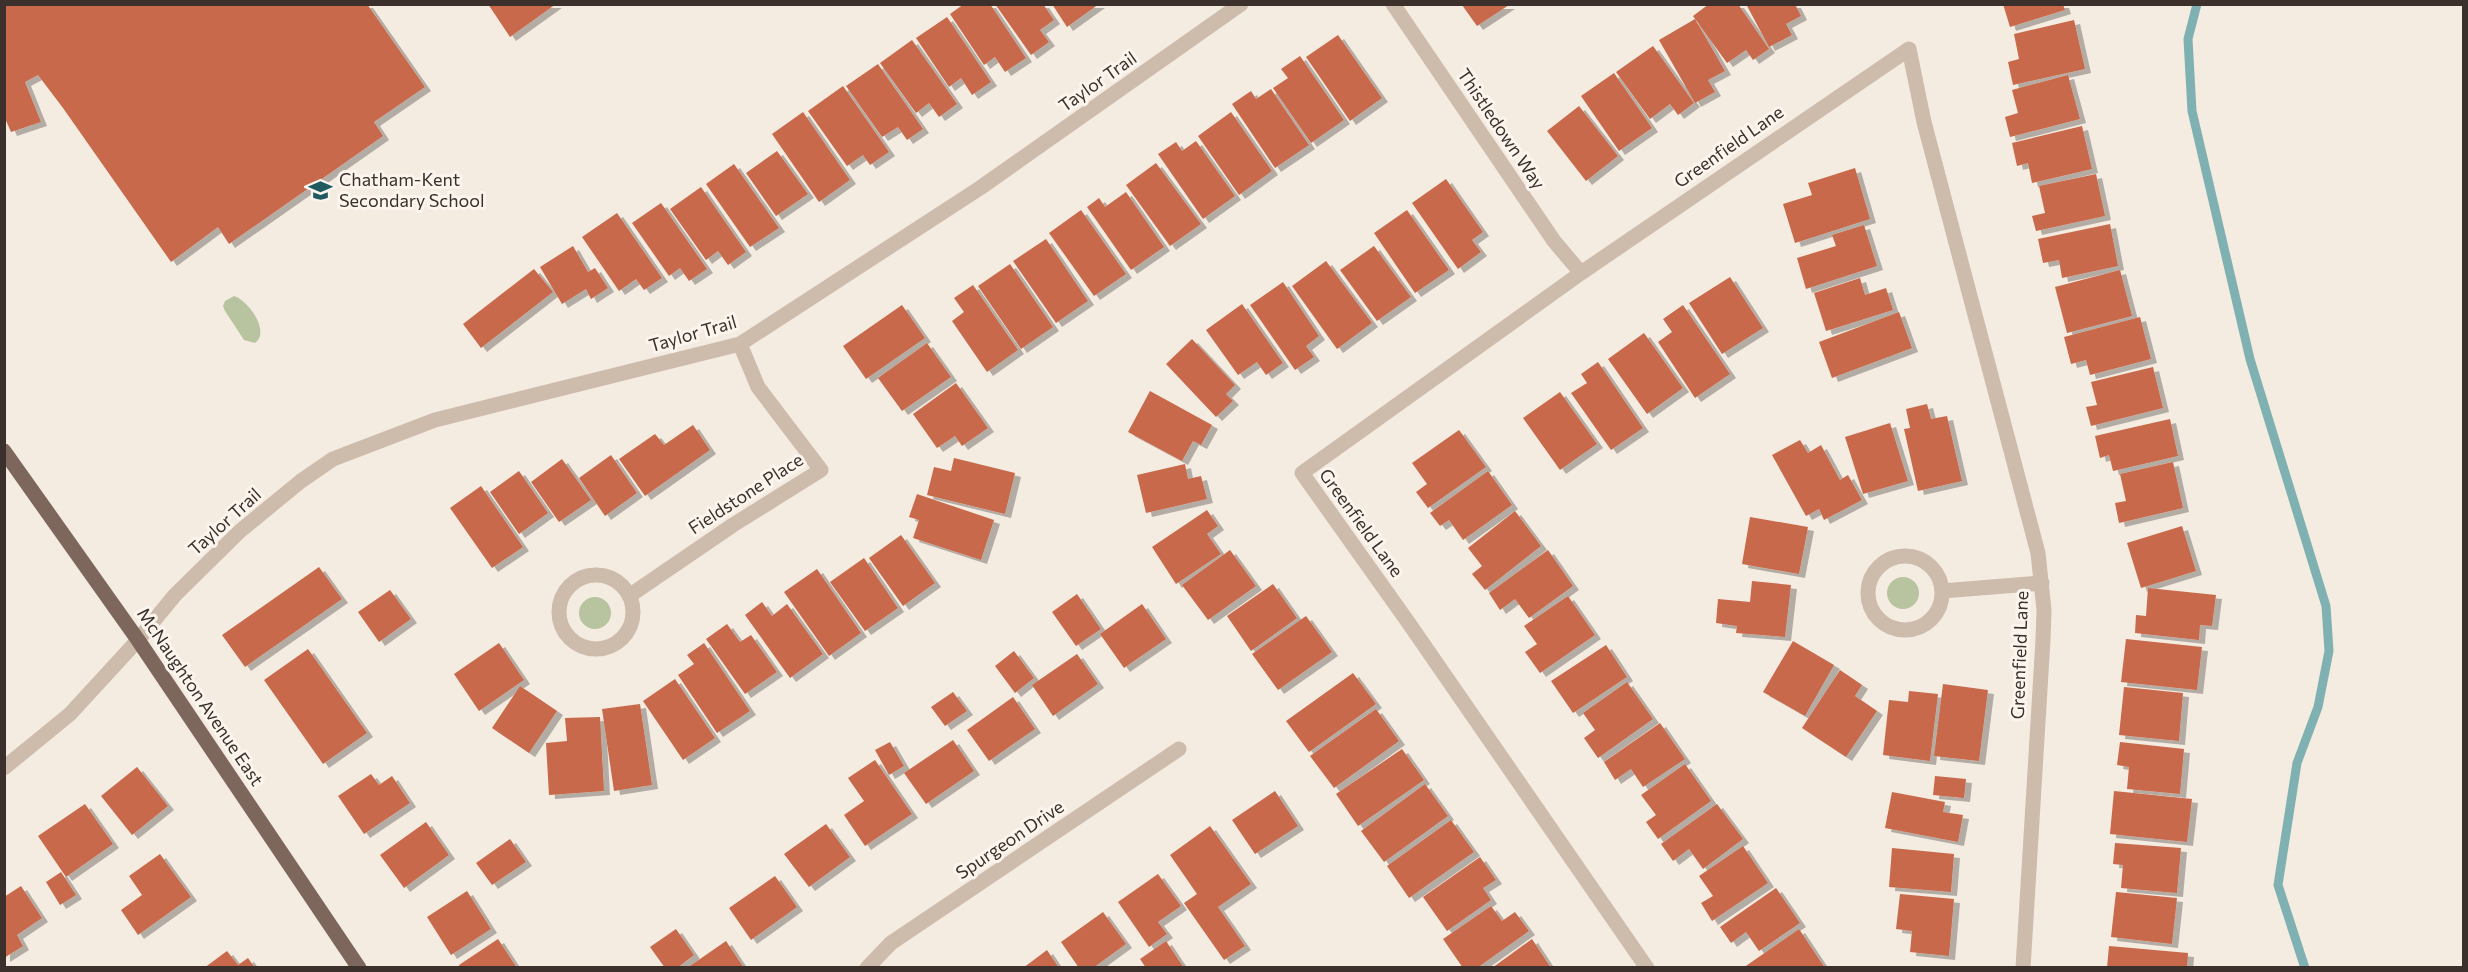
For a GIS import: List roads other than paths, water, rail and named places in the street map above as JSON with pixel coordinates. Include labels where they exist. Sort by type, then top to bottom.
[{"type":"main road","name":"McNaughton Avenue East","points":[[4,451],[138,640],[359,968]]},
{"type":"street","name":"Taylor Trail","points":[[4,768],[70,714],[138,640],[175,595],[240,531],[301,481],[333,459],[435,420],[740,344],[980,188],[1241,4]]},
{"type":"street","name":"Thistledown Way","points":[[1393,4],[1554,241],[1581,273]]},
{"type":"street","name":"Greenfield Lane","points":[[1647,968],[1302,473],[1581,273],[1909,49],[1924,122],[2038,553],[2042,583],[2043,640],[2023,968]]},
{"type":"street","name":"Fieldstone Place","points":[[629,596],[750,514],[821,470],[758,387],[740,344]]},
{"type":"street","points":[[1902,556],[1914,557],[1924,562],[1933,570],[1942,591],[1940,604],[1934,615],[1925,624],[1914,629],[1901,630],[1889,627],[1879,620],[1871,609],[1868,597],[1873,574],[1891,559],[1902,556]]},
{"type":"street","points":[[601,575],[622,586],[629,596],[632,620],[627,631],[608,647],[597,649],[584,647],[574,642],[565,633],[560,622],[559,610],[568,587],[578,580],[601,575]]},
{"type":"street","points":[[1942,591],[2042,583]]},
{"type":"street","name":"Spurgeon Drive","points":[[867,968],[901,936],[1179,750]]},
{"type":"waterway","points":[[2197,4],[2188,39],[2192,111],[2250,359],[2326,606],[2329,651],[2318,707],[2297,763],[2278,885],[2305,968]]},
{"type":"place","name":"Chatham-Kent Secondary School","points":[[321,190]]}]
